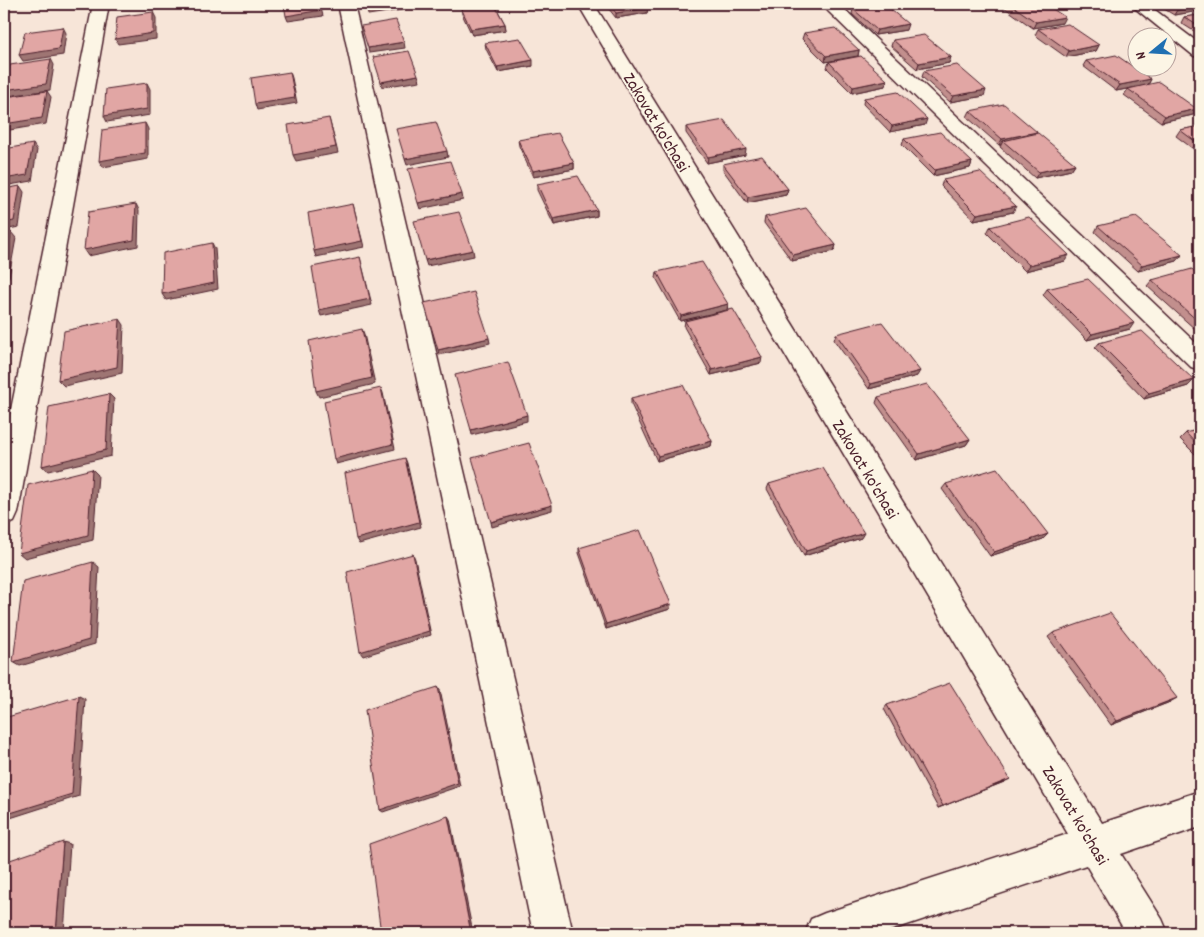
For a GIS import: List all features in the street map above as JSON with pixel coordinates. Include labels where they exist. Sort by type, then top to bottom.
[{"type":"street","points":[[4,514],[101,4]]},
{"type":"street","points":[[346,4],[553,933]]},
{"type":"street","name":"Zakovat ko'chasi","points":[[586,4],[1148,933]]},
{"type":"street","points":[[1138,4],[1200,52]]},
{"type":"street","points":[[834,8],[1200,361]]},
{"type":"street","points":[[825,933],[1094,846],[1200,809]]},
{"type":"building","points":[[284,4],[320,4],[322,10],[286,16]]},
{"type":"building","points":[[365,4],[401,4],[367,9]]},
{"type":"building","points":[[494,4],[505,24],[471,29],[461,8]]},
{"type":"building","points":[[609,4],[645,4],[648,8],[616,13]]},
{"type":"building","points":[[884,4],[908,24],[877,30],[853,9]]},
{"type":"building","points":[[1010,4],[1045,4],[1065,17],[1036,22]]},
{"type":"building","points":[[1168,4],[1200,4],[1200,6],[1177,10]]},
{"type":"building","points":[[153,12],[153,33],[115,39],[117,17]]},
{"type":"building","points":[[1200,15],[1200,27],[1184,17]]},
{"type":"building","points":[[396,20],[404,42],[368,48],[361,26]]},
{"type":"building","points":[[1068,24],[1099,45],[1069,51],[1038,29]]},
{"type":"building","points":[[63,27],[59,49],[19,55],[25,32]]},
{"type":"building","points":[[835,28],[859,50],[826,56],[804,33]]},
{"type":"building","points":[[924,35],[951,57],[919,63],[893,40]]},
{"type":"building","points":[[520,38],[533,60],[497,67],[485,43]]},
{"type":"building","points":[[409,51],[418,75],[381,82],[373,57]]},
{"type":"building","points":[[1116,55],[1126,62],[1126,78],[1151,79],[1120,85],[1086,61]]},
{"type":"building","points":[[861,56],[887,80],[853,87],[829,62]]},
{"type":"building","points":[[51,59],[46,84],[4,90],[10,65]]},
{"type":"building","points":[[957,65],[986,90],[953,96],[924,71]]},
{"type":"building","points":[[290,72],[295,98],[255,104],[251,78]]},
{"type":"building","points":[[1159,82],[1197,109],[1165,116],[1128,89]]},
{"type":"building","points":[[147,83],[147,109],[104,116],[106,89]]},
{"type":"building","points":[[47,91],[42,118],[4,124],[5,97]]},
{"type":"building","points":[[898,92],[927,119],[892,126],[864,98]]},
{"type":"building","points":[[1004,104],[1037,132],[1002,139],[970,111]]},
{"type":"building","points":[[329,118],[336,147],[293,155],[288,125]]},
{"type":"building","points":[[724,120],[746,149],[708,157],[686,127]]},
{"type":"building","points":[[436,122],[447,151],[405,159],[396,129]]},
{"type":"building","points":[[145,123],[145,153],[99,161],[102,130]]},
{"type":"building","points":[[1200,126],[1200,145],[1180,130]]},
{"type":"building","points":[[940,132],[972,162],[935,170],[904,139]]},
{"type":"building","points":[[558,133],[574,163],[533,171],[518,140]]},
{"type":"building","points":[[1038,133],[1075,164],[1039,172],[1003,141]]},
{"type":"building","points":[[33,144],[27,175],[4,179],[4,149]]},
{"type":"building","points":[[762,156],[788,189],[748,197],[723,164]]},
{"type":"building","points":[[450,161],[462,194],[418,203],[408,169]]},
{"type":"building","points":[[980,172],[1016,206],[977,214],[943,180]]},
{"type":"building","points":[[578,176],[597,210],[553,219],[537,184]]},
{"type":"building","points":[[20,186],[14,221],[4,223],[4,189]]},
{"type":"building","points":[[136,204],[134,240],[84,250],[88,212]]},
{"type":"building","points":[[353,204],[362,241],[314,251],[308,213]]},
{"type":"building","points":[[806,208],[836,245],[793,255],[765,217]]},
{"type":"building","points":[[459,212],[473,250],[425,260],[414,221]]},
{"type":"building","points":[[1029,217],[1069,255],[1029,265],[990,227]]},
{"type":"building","points":[[1136,217],[1182,255],[1142,265],[1098,226]]},
{"type":"building","points":[[11,232],[4,271],[4,233]]},
{"type":"building","points":[[212,243],[214,283],[162,294],[163,253]]},
{"type":"building","points":[[360,257],[370,299],[319,310],[312,267]]},
{"type":"building","points":[[702,262],[728,304],[681,316],[657,272]]},
{"type":"building","points":[[1192,269],[1200,277],[1200,323],[1152,280]]},
{"type":"building","points":[[1088,279],[1134,323],[1092,334],[1047,289]]},
{"type":"building","points":[[474,292],[489,338],[438,350],[424,303]]},
{"type":"building","points":[[733,309],[762,357],[712,370],[685,321]]},
{"type":"building","points":[[120,319],[117,367],[58,380],[64,331]]},
{"type":"building","points":[[882,322],[920,371],[871,384],[836,334]]},
{"type":"building","points":[[362,329],[372,378],[316,391],[309,341]]},
{"type":"building","points":[[1142,331],[1194,380],[1149,393],[1099,343]]},
{"type":"building","points":[[508,362],[527,415],[471,430],[455,375]]},
{"type":"building","points":[[927,384],[970,439],[919,454],[878,397]]},
{"type":"building","points":[[683,385],[712,441],[658,456],[631,398]]},
{"type":"building","points":[[381,388],[393,444],[334,459],[324,401]]},
{"type":"building","points":[[109,394],[106,450],[42,466],[49,407]]},
{"type":"building","points":[[1200,429],[1200,448],[1186,433]]},
{"type":"building","points":[[529,443],[552,505],[491,522],[472,458]]},
{"type":"building","points":[[405,458],[419,522],[356,539],[345,473]]},
{"type":"building","points":[[823,468],[864,533],[806,551],[769,484]]},
{"type":"building","points":[[997,468],[1048,534],[994,552],[946,484]]},
{"type":"building","points":[[92,469],[88,535],[19,553],[28,485]]},
{"type":"building","points":[[640,530],[671,604],[606,624],[579,548]]},
{"type":"building","points":[[413,554],[429,631],[360,652],[347,572]]},
{"type":"building","points":[[93,562],[89,640],[13,662],[23,581]]},
{"type":"building","points":[[1110,613],[1177,698],[1117,721],[1053,633]]},
{"type":"building","points":[[950,683],[1010,779],[943,806],[887,705]]},
{"type":"building","points":[[438,687],[458,783],[380,810],[365,710]]},
{"type":"building","points":[[79,696],[72,794],[4,815],[4,718]]},
{"type":"building","points":[[448,816],[471,933],[381,933],[369,844]]},
{"type":"building","points":[[63,842],[56,933],[4,933],[4,862]]}]
